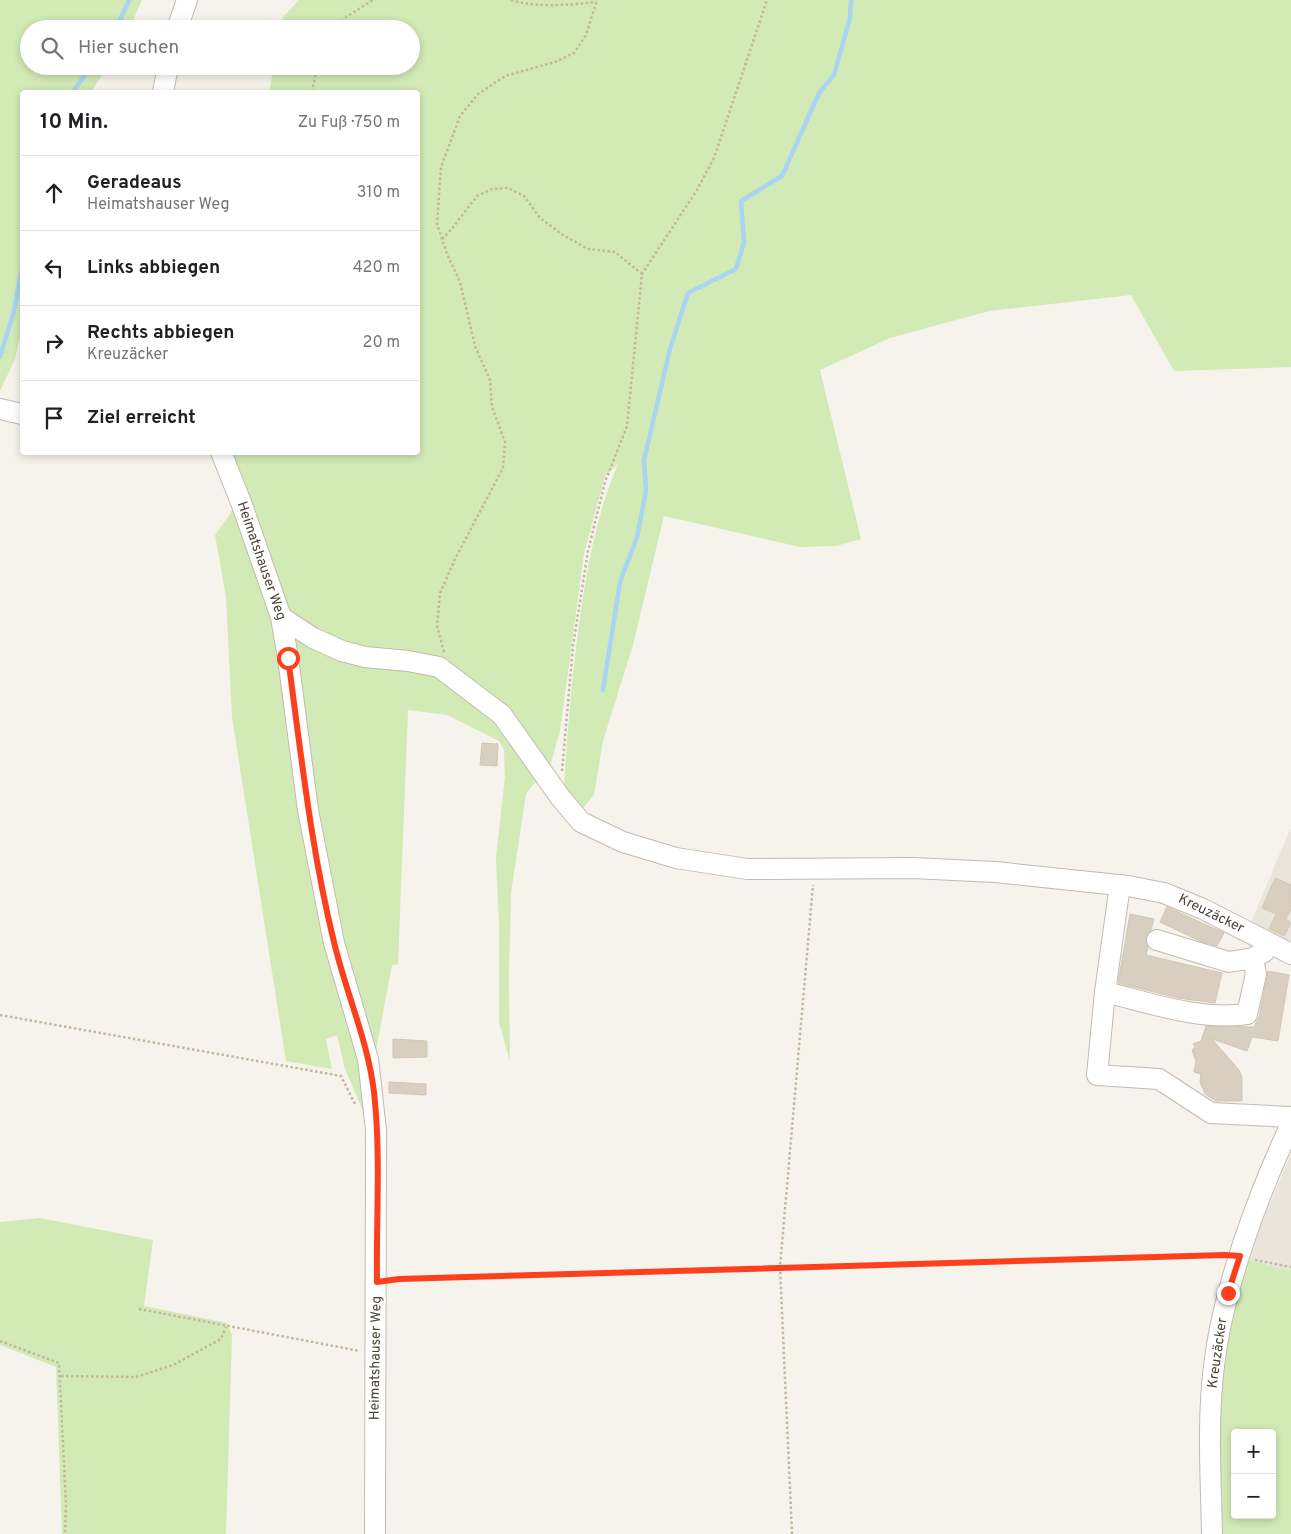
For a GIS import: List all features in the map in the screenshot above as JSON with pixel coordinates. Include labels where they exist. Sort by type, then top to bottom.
[{"type":"street","points":[[180,20],[187,0]]},
{"type":"street","points":[[163,90],[166,75]]},
{"type":"street","points":[[0,409],[20,414]]},
{"type":"street","name":"Heimatshauser Weg","points":[[221,455],[242,506],[281,617],[308,810],[332,933],[368,1060],[374,1092],[377,1282],[375,1534]]},
{"type":"street","points":[[281,617],[313,638],[342,651],[365,657],[408,661],[439,668]]},
{"type":"street","name":"Kreuzäcker","points":[[439,668],[502,715],[560,797],[581,822],[623,842],[676,858],[746,868],[912,868],[986,872],[1124,885],[1164,893],[1203,909],[1283,950]]},
{"type":"street","points":[[1124,885],[1106,992],[1097,1075],[1159,1079],[1211,1112],[1290,1126]]},
{"type":"street","points":[[1157,940],[1229,962],[1283,950]]},
{"type":"street","points":[[1106,992],[1194,1013],[1231,1016],[1247,1014],[1256,974],[1253,958]]},
{"type":"street","name":"Kreuzäcker","points":[[1212,1534],[1210,1418],[1214,1366],[1226,1301],[1240,1256],[1290,1126]]},
{"type":"path","points":[[343,20],[373,0]]},
{"type":"path","points":[[439,668],[446,660],[437,626],[440,593],[456,557],[503,468],[505,442],[492,407],[490,380],[475,346],[460,282],[437,224],[441,167],[460,116],[478,94],[505,76],[556,62],[574,53],[586,35],[597,1],[561,4],[520,3],[511,0]]},
{"type":"path","points":[[560,797],[573,646],[590,542],[605,482],[627,426],[642,274],[697,190],[714,158],[767,0]]},
{"type":"path","points":[[312,90],[315,75]]},
{"type":"path","points":[[442,239],[452,230],[477,196],[492,189],[508,188],[524,196],[540,218],[563,235],[588,249],[615,252],[642,274]]},
{"type":"path","points":[[792,1534],[780,1267],[815,869]]},
{"type":"path","points":[[0,1015],[341,1076],[359,1112]]},
{"type":"path","points":[[377,1282],[409,1279],[780,1267],[1225,1255],[1240,1256],[1291,1267]]},
{"type":"path","points":[[139,1308],[226,1327],[376,1354]]},
{"type":"path","points":[[61,1376],[136,1377],[173,1365],[221,1340],[226,1327]]},
{"type":"path","points":[[0,1341],[59,1363],[61,1376],[64,1534]]},
{"type":"shaded area","points":[[1291,829],[1291,957],[1246,935]]},
{"type":"shaded area","points":[[1291,1153],[1291,1271],[1245,1263]]},
{"type":"green space","points":[[0,0],[142,0],[133,20],[20,20],[20,75],[102,75],[92,90],[20,90],[20,336],[15,359],[0,391]]},
{"type":"green space","points":[[299,0],[1291,0],[1291,367],[1174,371],[1131,295],[989,311],[890,338],[820,370],[861,539],[836,546],[800,547],[664,516],[633,645],[603,741],[594,795],[583,808],[581,818],[563,798],[574,665],[585,585],[598,524],[618,464],[605,476],[584,554],[560,731],[544,788],[536,781],[526,794],[511,893],[510,1061],[499,1022],[499,926],[496,858],[505,777],[504,750],[499,741],[447,715],[408,710],[398,964],[392,965],[373,1066],[335,938],[292,634],[359,652],[297,622],[282,604],[227,455],[420,455],[420,90],[269,90],[272,75],[420,75],[420,20],[282,20],[283,17]]},
{"type":"green space","points":[[236,500],[270,603],[363,1060],[371,1130],[345,1069],[337,1035],[326,1039],[332,1069],[286,1061],[232,717],[226,597],[215,535],[230,514]]},
{"type":"green space","points":[[40,1218],[153,1240],[144,1306],[227,1323],[232,1335],[226,1534],[62,1534],[56,1367],[0,1345],[0,1222]]},
{"type":"green space","points":[[1251,1261],[1291,1271],[1291,1534],[1220,1534],[1216,1472],[1221,1365],[1245,1263]]},
{"type":"building","points":[[482,743],[498,744],[497,766],[480,765]]},
{"type":"building","points":[[1275,878],[1291,885],[1291,909],[1286,919],[1291,923],[1284,936],[1269,929],[1276,914],[1262,908]]},
{"type":"building","points":[[1167,907],[1224,933],[1217,946],[1200,941],[1160,922]]},
{"type":"building","points":[[1130,914],[1154,919],[1151,930],[1146,937],[1148,947],[1146,955],[1222,973],[1215,1003],[1178,998],[1118,983]]},
{"type":"building","points":[[1268,971],[1289,975],[1278,1041],[1252,1037],[1247,1051],[1212,1039],[1239,1070],[1242,1077],[1242,1101],[1216,1101],[1205,1094],[1200,1082],[1201,1074],[1194,1072],[1196,1061],[1192,1050],[1195,1047],[1193,1044],[1201,1041],[1206,1026],[1254,1027],[1259,1017]]},
{"type":"building","points":[[393,1039],[427,1041],[427,1057],[393,1058]]},
{"type":"building","points":[[389,1082],[426,1084],[426,1095],[389,1093]]},
{"type":"waterway","points":[[120,20],[129,0]]},
{"type":"waterway","points":[[603,690],[620,582],[637,537],[646,491],[644,460],[670,349],[688,293],[736,269],[744,242],[741,201],[782,176],[819,93],[834,75],[850,18],[851,0]]},
{"type":"waterway","points":[[74,90],[85,75]]},
{"type":"waterway","points":[[0,357],[14,311],[20,279]]},
{"type":"route","points":[[288,658],[308,810],[334,943],[368,1060],[374,1092],[377,1282],[399,1279],[780,1267],[1240,1256],[1228,1293]]}]
